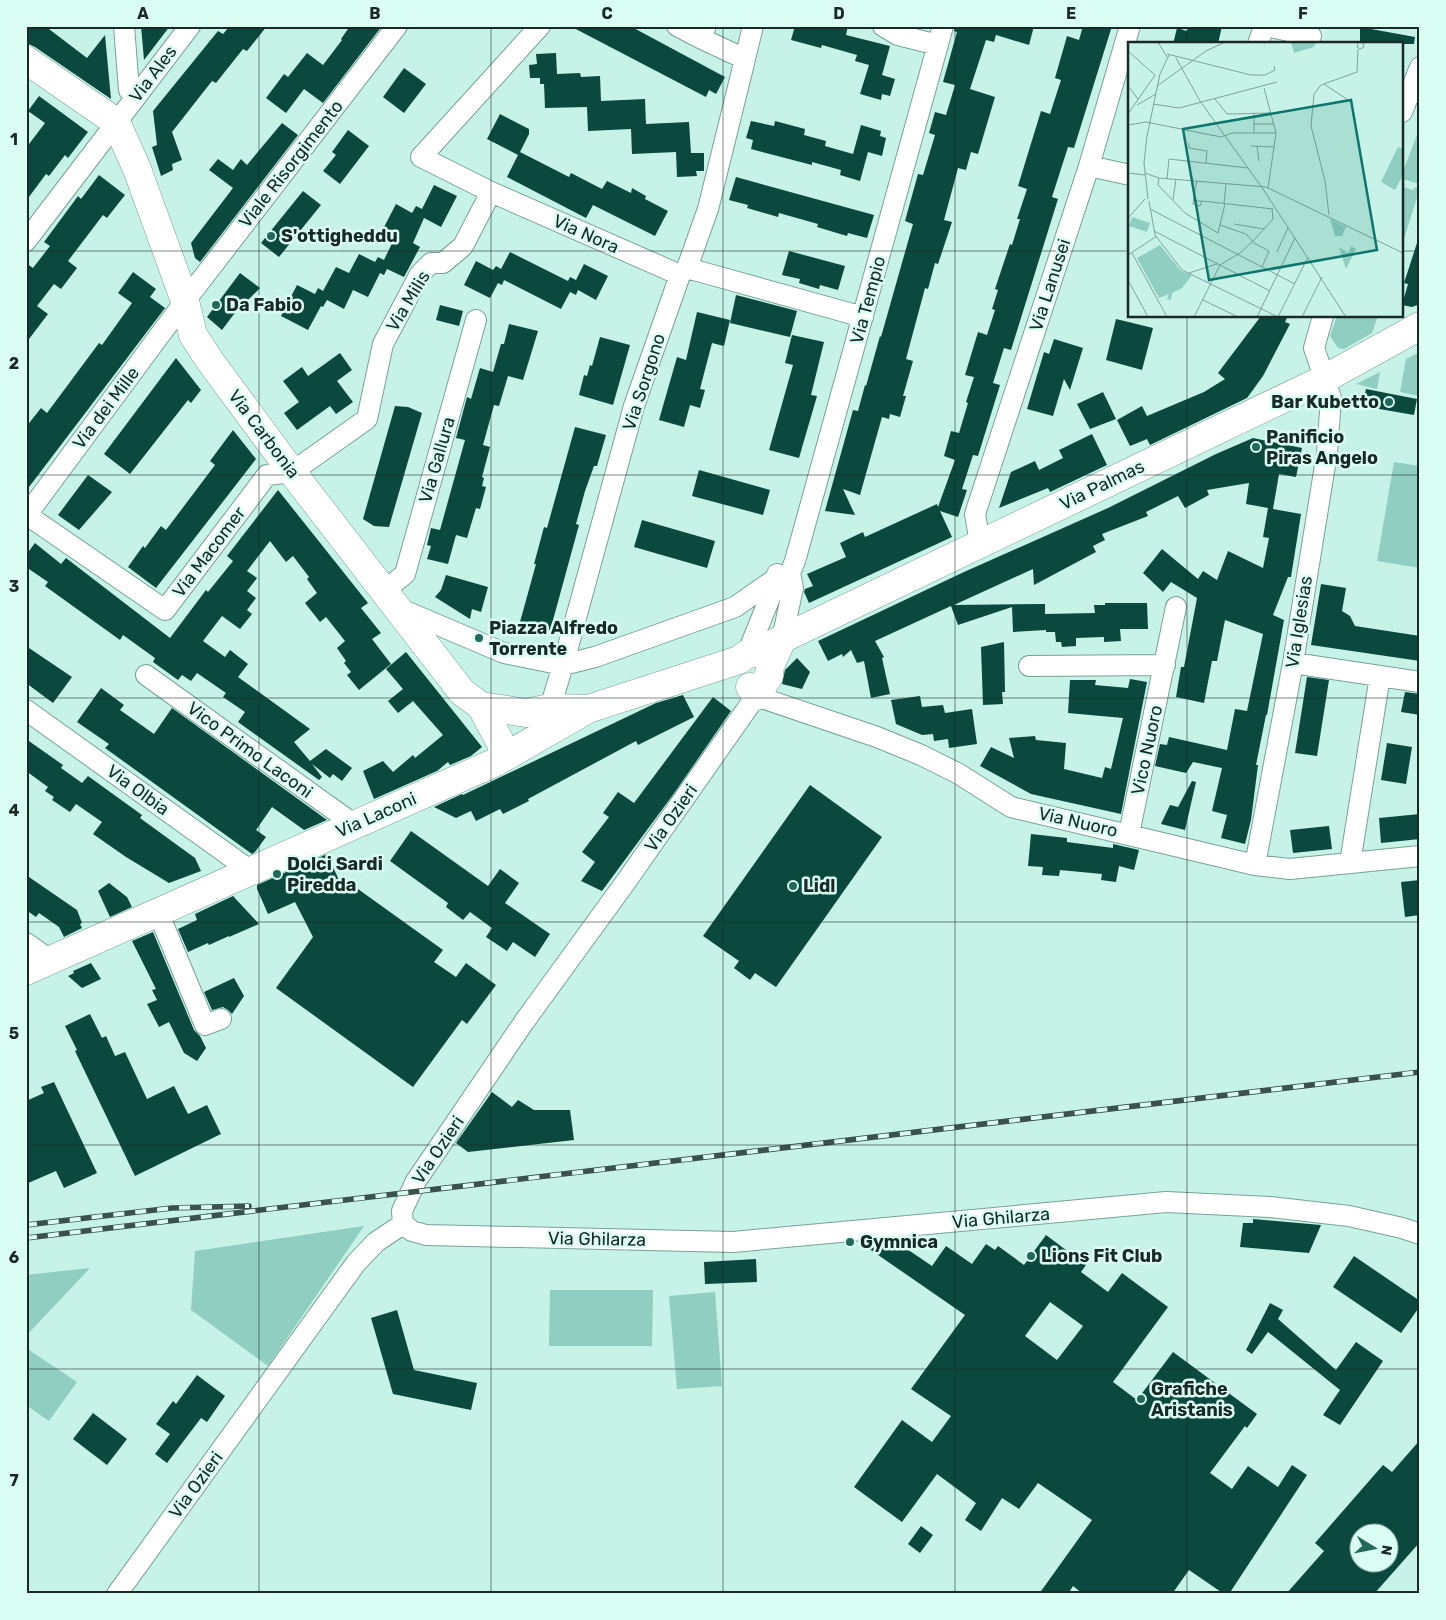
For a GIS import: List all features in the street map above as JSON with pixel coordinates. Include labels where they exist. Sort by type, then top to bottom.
[{"type":"street","points":[[124,26],[129,90],[136,96]]},
{"type":"street","name":"Via Ales","points":[[26,241],[190,26]]},
{"type":"street","name":"Viale Risorgimento","points":[[185,301],[397,26]]},
{"type":"street","points":[[491,192],[421,157],[540,26]]},
{"type":"street","points":[[678,26],[703,32],[745,59]]},
{"type":"street","name":"Via Sorgono","points":[[550,708],[634,406],[708,209],[753,26]]},
{"type":"street","points":[[883,26],[898,35],[940,36]]},
{"type":"street","name":"Via Lanusei","points":[[980,544],[975,514],[1089,166],[1130,26]]},
{"type":"street","points":[[1259,42],[1265,26],[1311,36]]},
{"type":"street","name":"Via Tempio","points":[[782,639],[793,588],[792,567],[940,36]]},
{"type":"street","points":[[26,60],[116,122]]},
{"type":"street","points":[[1404,107],[1420,67]]},
{"type":"street","name":"Via Carbonia","points":[[116,122],[137,169],[185,301],[193,335],[292,472],[462,692],[481,706],[507,755]]},
{"type":"street","points":[[1089,166],[1128,175]]},
{"type":"street","name":"Via Nora","points":[[491,192],[684,271],[863,316]]},
{"type":"street","name":"Via Milis","points":[[292,472],[367,419],[383,344],[420,274],[432,264],[443,263],[463,246],[491,192]]},
{"type":"street","name":"Via dei Mille","points":[[27,515],[185,301]]},
{"type":"street","name":"Via Iglesias","points":[[1255,865],[1293,664],[1327,453],[1331,404],[1330,393],[1314,348],[1322,318]]},
{"type":"street","name":"Via Gallura","points":[[390,599],[405,574],[476,320]]},
{"type":"street","name":"Via Palmas","points":[[782,639],[1324,379],[1420,326]]},
{"type":"street","name":"Via Macomer","points":[[27,515],[166,610],[266,475],[292,472]]},
{"type":"street","points":[[390,599],[504,653],[563,665],[595,658],[735,607],[775,579],[782,556],[792,567]]},
{"type":"street","name":"Via Tempio","points":[[753,672],[771,595],[792,567]]},
{"type":"street","name":"Vico Nuoro","points":[[1129,834],[1176,607]]},
{"type":"street","points":[[753,672],[782,639]]},
{"type":"street","points":[[1293,664],[1420,682]]},
{"type":"street","points":[[1029,666],[1165,665]]},
{"type":"street","name":"Via Laconi","points":[[38,966],[496,762],[588,709],[698,672],[753,672]]},
{"type":"street","name":"Via Nuoro","points":[[753,672],[877,737],[921,755],[959,774],[1011,807],[1255,865],[1290,869],[1420,856]]},
{"type":"street","name":"Via Ozieri","points":[[117,1594],[356,1263],[376,1242],[403,1224],[402,1211],[416,1181],[524,1022],[626,883],[753,672]]},
{"type":"street","name":"Vico Primo Laconi","points":[[146,675],[355,824]]},
{"type":"street","points":[[1350,863],[1380,676]]},
{"type":"street","name":"Via Carbonia","points":[[481,706],[526,713],[550,708],[588,709]]},
{"type":"street","name":"Via Olbia","points":[[26,710],[250,871]]},
{"type":"street","points":[[158,912],[205,1026],[221,1019]]},
{"type":"street","points":[[26,943],[38,966]]},
{"type":"street","name":"Via Ghilarza","points":[[403,1224],[412,1232],[426,1235],[734,1242],[1166,1202],[1270,1207],[1349,1216],[1420,1234]]},
{"type":"green space","points":[[1420,127],[1420,184],[1404,180],[1404,169]]},
{"type":"green space","points":[[1404,187],[1413,190],[1415,187],[1420,188],[1404,239]]},
{"type":"green space","points":[[1336,318],[1377,318],[1372,333],[1344,349],[1338,348],[1330,336]]},
{"type":"green space","points":[[1420,352],[1420,396],[1400,392],[1406,359]]},
{"type":"green space","points":[[1380,372],[1377,389],[1356,384]]},
{"type":"green space","points":[[1394,462],[1420,466],[1420,568],[1377,561]]},
{"type":"green space","points":[[364,1226],[268,1366],[191,1310],[195,1251]]},
{"type":"green space","points":[[90,1268],[26,1336],[26,1275]]},
{"type":"green space","points":[[550,1290],[653,1290],[652,1346],[549,1346]]},
{"type":"green space","points":[[715,1292],[722,1386],[677,1389],[669,1296]]},
{"type":"green space","points":[[26,1348],[77,1382],[49,1421],[26,1405]]},
{"type":"building","points":[[26,26],[45,26],[87,58],[105,35],[111,99],[35,47],[26,43]]},
{"type":"building","points":[[141,26],[170,26],[144,60]]},
{"type":"building","points":[[230,26],[267,26],[247,51],[243,49],[216,83],[212,81],[172,132],[182,160],[172,164],[173,170],[161,176],[152,147],[157,145],[153,111],[218,31],[223,34]]},
{"type":"building","points":[[350,26],[382,26],[323,103],[304,89],[286,113],[266,98],[284,74],[288,77],[307,53],[323,65]]},
{"type":"building","points":[[570,26],[630,26],[725,77],[716,94],[709,90],[706,97]]},
{"type":"building","points":[[795,26],[848,26],[846,35],[890,46],[882,75],[895,79],[890,96],[882,94],[881,100],[860,94],[869,65],[855,61],[857,55],[822,45],[821,48],[791,40]]},
{"type":"building","points":[[955,26],[1034,26],[1029,45],[996,35],[994,42],[986,40],[970,89],[995,97],[978,154],[971,152],[966,170],[958,168],[944,220],[952,222],[938,264],[935,263],[928,289],[925,288],[906,359],[913,361],[903,396],[906,396],[900,417],[890,414],[889,419],[882,417],[860,495],[843,489],[855,515],[825,511],[853,410],[858,411],[913,224],[905,221],[918,174],[923,175],[935,135],[929,133],[935,112],[946,115],[955,85],[943,82],[957,32],[954,31]]},
{"type":"building","points":[[1083,26],[1112,26],[1074,148],[1068,147],[1052,197],[1058,199],[1011,350],[1004,348],[993,383],[1000,385],[978,456],[973,455],[962,489],[967,490],[958,517],[940,511],[952,537],[809,603],[804,592],[805,589],[813,586],[807,574],[846,557],[840,543],[863,532],[865,537],[937,504],[938,507],[955,460],[944,456],[951,431],[959,433],[974,377],[965,375],[978,332],[987,335],[995,310],[992,309],[998,290],[995,289],[1020,219],[1017,219],[1027,189],[1018,186],[1041,111],[1050,114],[1061,80],[1055,78],[1067,36],[1079,40]]},
{"type":"building","points":[[1189,26],[1222,26],[1218,42],[1174,42],[1177,28],[1187,31]]},
{"type":"building","points":[[1360,27],[1415,37],[1414,44],[1404,44],[1404,42],[1360,42]]},
{"type":"building","points":[[556,53],[557,74],[580,73],[581,77],[600,76],[601,101],[645,99],[646,124],[689,122],[691,153],[704,153],[704,171],[696,171],[697,176],[677,177],[676,152],[632,154],[631,129],[588,131],[587,107],[545,108],[544,84],[540,84],[540,78],[530,78],[529,65],[537,64],[536,54]]},
{"type":"building","points":[[404,68],[426,84],[404,113],[383,97]]},
{"type":"building","points":[[39,96],[88,132],[68,158],[65,155],[49,176],[46,174],[26,201],[26,148],[45,123],[28,111]]},
{"type":"building","points":[[500,114],[529,129],[529,134],[520,152],[569,177],[571,173],[602,189],[607,181],[631,193],[632,188],[646,196],[645,199],[668,211],[655,236],[593,205],[586,218],[507,177],[518,155],[487,139]]},
{"type":"building","points":[[751,121],[774,126],[775,121],[805,129],[804,135],[826,141],[825,146],[853,154],[861,125],[881,131],[880,136],[886,138],[882,156],[868,152],[860,181],[840,175],[841,170],[812,162],[812,165],[751,149],[753,140],[746,138]]},
{"type":"building","points":[[282,123],[298,135],[200,262],[195,258],[191,243],[233,188],[209,170],[218,159],[233,170],[241,159],[247,165]]},
{"type":"building","points":[[348,130],[369,146],[340,184],[323,171],[336,155],[332,152]]},
{"type":"building","points":[[99,175],[125,195],[107,218],[103,215],[68,261],[77,268],[61,289],[54,284],[37,306],[48,314],[26,343],[26,263],[33,268],[50,246],[44,242],[78,196],[81,199]]},
{"type":"building","points":[[736,177],[874,215],[867,238],[848,233],[847,236],[817,227],[818,224],[779,213],[778,217],[747,208],[748,205],[729,200]]},
{"type":"building","points":[[434,185],[457,196],[441,227],[424,218],[413,243],[420,247],[404,277],[387,269],[384,275],[380,273],[368,297],[353,290],[344,309],[327,300],[323,307],[321,306],[308,330],[281,316],[297,285],[315,294],[318,288],[323,291],[336,267],[349,273],[359,254],[375,262],[378,257],[384,260],[396,235],[383,229],[396,204],[412,213],[416,206],[422,209]]},
{"type":"building","points":[[303,191],[321,205],[279,257],[261,243]]},
{"type":"building","points":[[1417,243],[1420,243],[1420,304],[1412,307],[1404,305],[1408,284],[1404,283]]},
{"type":"building","points":[[789,251],[845,266],[838,290],[820,285],[819,289],[799,283],[800,279],[782,275]]},
{"type":"building","points":[[510,252],[568,281],[570,277],[576,280],[584,264],[608,276],[596,300],[578,290],[576,295],[570,292],[561,309],[504,280],[502,285],[498,283],[490,298],[464,285],[476,261],[493,270],[496,266],[501,269]]},
{"type":"building","points":[[133,272],[156,289],[150,297],[165,308],[26,491],[26,427],[41,408],[47,413],[99,343],[102,345],[132,303],[118,293]]},
{"type":"building","points":[[240,273],[260,288],[234,314],[222,330],[207,317]]},
{"type":"building","points":[[736,295],[797,311],[790,337],[730,323]]},
{"type":"building","points":[[440,305],[463,311],[459,326],[436,320]]},
{"type":"building","points":[[697,312],[730,320],[724,346],[712,343],[700,389],[705,390],[700,408],[690,405],[684,427],[659,420],[677,357],[686,360]]},
{"type":"building","points":[[1259,318],[1287,318],[1285,322],[1290,324],[1263,376],[1247,398],[1150,445],[1147,439],[1130,446],[1117,420],[1142,406],[1147,416],[1204,392],[1225,379],[1218,373]]},
{"type":"building","points":[[1116,319],[1153,328],[1142,370],[1106,360]]},
{"type":"building","points":[[509,324],[538,331],[523,380],[508,376],[499,406],[494,405],[483,445],[490,447],[482,477],[484,478],[482,486],[486,487],[480,509],[476,508],[467,538],[456,535],[448,564],[427,559],[431,546],[427,545],[431,528],[440,530],[465,440],[456,438],[467,397],[471,399],[480,368],[493,372],[501,344],[504,344]]},
{"type":"building","points":[[792,335],[824,342],[811,395],[817,396],[799,458],[769,450],[793,365],[785,363]]},
{"type":"building","points":[[600,337],[630,345],[613,405],[579,395],[584,375],[587,376],[590,365],[592,366]]},
{"type":"building","points":[[1054,339],[1083,348],[1070,390],[1064,379],[1053,416],[1027,409],[1044,352],[1049,354]]},
{"type":"building","points":[[340,353],[352,370],[337,381],[353,402],[336,414],[330,406],[297,430],[284,413],[299,402],[283,381],[302,367],[308,376]]},
{"type":"building","points":[[176,358],[201,390],[191,403],[188,400],[130,474],[104,454]]},
{"type":"building","name":"Bar Kubetto","points":[[1366,389],[1417,399],[1414,415],[1362,406]]},
{"type":"building","points":[[1103,392],[1116,419],[1090,429],[1077,404]]},
{"type":"building","points":[[395,406],[408,407],[422,413],[389,527],[374,526],[363,519]]},
{"type":"building","points":[[575,427],[606,435],[597,466],[594,466],[585,491],[576,524],[579,525],[550,631],[520,622],[544,527],[547,528]]},
{"type":"building","points":[[233,430],[256,459],[156,588],[128,567],[161,526],[166,530],[215,465],[210,461]]},
{"type":"building","points":[[1092,434],[1107,465],[1050,492],[1048,488],[999,508],[1011,472],[1035,461],[1039,470],[1063,458],[1059,450]]},
{"type":"building","points":[[1253,438],[1302,448],[1296,477],[1279,474],[1273,509],[1301,514],[1291,577],[1288,577],[1273,615],[1284,620],[1256,765],[1258,765],[1251,820],[1245,844],[1221,838],[1227,815],[1212,811],[1222,768],[1193,762],[1186,773],[1155,766],[1160,744],[1167,745],[1169,737],[1227,750],[1235,709],[1247,711],[1263,634],[1225,620],[1217,661],[1212,661],[1204,703],[1176,697],[1181,667],[1184,667],[1197,598],[1171,582],[1163,592],[1143,573],[1162,549],[1198,579],[1203,571],[1217,580],[1228,551],[1263,568],[1269,538],[1263,537],[1268,508],[1246,504],[1249,483],[1207,490],[1209,495],[1185,508],[1178,496],[1146,512],[1148,516],[1102,534],[1105,540],[1093,546],[1096,552],[1034,585],[1033,569],[954,605],[1045,604],[1045,614],[1095,613],[1094,605],[1105,605],[1105,603],[1147,603],[1148,629],[1120,629],[1121,641],[1104,642],[1104,637],[1076,638],[1076,646],[1062,647],[1061,642],[1056,642],[1055,632],[1046,632],[1046,630],[1013,632],[1012,607],[958,625],[951,606],[875,641],[884,657],[882,658],[890,694],[871,698],[864,661],[857,663],[851,650],[843,657],[842,654],[828,661],[818,641],[964,572],[1108,508],[1216,454]]},
{"type":"building","points":[[699,470],[770,490],[763,515],[692,496]]},
{"type":"building","points":[[88,475],[112,492],[79,530],[58,515]]},
{"type":"building","points":[[278,490],[368,603],[361,608],[381,633],[372,639],[391,664],[359,690],[347,675],[351,672],[344,663],[346,661],[337,648],[345,641],[326,617],[320,622],[305,603],[317,593],[307,579],[309,577],[293,556],[286,562],[270,541],[247,571],[257,578],[247,591],[256,598],[247,610],[252,614],[240,629],[222,616],[203,641],[225,657],[230,650],[248,664],[238,677],[310,729],[294,742],[310,761],[326,749],[352,768],[342,781],[333,774],[330,778],[312,764],[322,777],[319,780],[238,722],[245,712],[223,697],[226,693],[197,673],[191,681],[182,675],[178,680],[153,662],[155,658],[123,635],[120,640],[45,586],[48,582],[26,567],[26,555],[35,543],[61,564],[66,558],[170,638],[206,590],[208,592],[233,561],[227,556]]},
{"type":"building","points":[[642,520],[715,541],[707,568],[634,547]]},
{"type":"building","points":[[446,575],[488,587],[481,612],[472,609],[470,619],[435,597],[441,590]]},
{"type":"building","points":[[1321,584],[1346,588],[1342,611],[1350,616],[1355,626],[1420,636],[1420,661],[1311,645]]},
{"type":"building","points":[[1004,642],[1005,692],[1002,692],[1003,704],[983,705],[981,647]]},
{"type":"building","points":[[26,646],[72,677],[53,703],[26,683]]},
{"type":"building","points":[[406,652],[482,747],[471,756],[450,765],[448,762],[437,771],[374,799],[363,771],[383,761],[393,772],[413,755],[415,758],[443,735],[413,701],[398,713],[388,701],[403,689],[386,669]]},
{"type":"building","points":[[797,658],[810,672],[802,689],[782,684],[785,670]]},
{"type":"building","points":[[1307,677],[1329,680],[1317,756],[1295,753]]},
{"type":"building","points":[[1130,679],[1147,682],[1121,814],[1031,794],[980,766],[991,747],[1014,758],[1009,738],[1035,736],[1036,740],[1066,743],[1064,769],[1102,778],[1105,767],[1111,769],[1123,718],[1068,713],[1070,680],[1096,680],[1095,685],[1128,688]]},
{"type":"building","points":[[101,688],[124,705],[120,710],[154,734],[172,708],[327,820],[304,830],[272,807],[256,830],[266,837],[252,854],[105,748],[109,744],[77,722]]},
{"type":"building","points":[[1405,692],[1420,694],[1420,715],[1401,712]]},
{"type":"building","points":[[683,695],[694,717],[638,745],[636,741],[503,814],[500,809],[476,821],[471,811],[456,818],[434,807],[656,703]]},
{"type":"building","points":[[920,696],[922,707],[943,705],[945,713],[972,709],[977,744],[949,748],[948,739],[934,741],[933,734],[922,735],[896,724],[891,700]]},
{"type":"building","points":[[713,697],[731,711],[675,792],[602,891],[581,881],[595,862],[582,852],[609,817],[603,813],[618,792],[634,803]]},
{"type":"building","points":[[26,739],[63,765],[61,768],[82,783],[88,776],[142,815],[140,818],[195,858],[201,871],[169,883],[93,834],[102,822],[76,804],[70,812],[52,800],[54,797],[45,791],[48,787],[26,771]]},
{"type":"building","points":[[1387,743],[1412,747],[1406,784],[1381,780]]},
{"type":"building","points":[[1192,781],[1196,782],[1185,830],[1161,824],[1170,805],[1178,807]]},
{"type":"building","name":"Lidl","points":[[810,785],[882,837],[776,987],[755,973],[750,980],[734,968],[739,961],[703,936]]},
{"type":"building","points":[[1420,814],[1420,839],[1381,843],[1379,818]]},
{"type":"building","points":[[1329,826],[1332,849],[1293,853],[1290,830]]},
{"type":"building","points":[[411,831],[488,886],[500,869],[519,883],[505,903],[550,934],[535,957],[513,942],[507,951],[486,937],[492,928],[470,912],[463,920],[446,907],[448,903],[390,861]]},
{"type":"building","points":[[1031,834],[1067,838],[1067,842],[1113,848],[1113,844],[1139,850],[1134,870],[1119,866],[1116,882],[1101,880],[1102,874],[1060,870],[1059,876],[1042,875],[1043,867],[1028,866]]},
{"type":"building","points":[[327,854],[345,893],[351,884],[443,950],[434,962],[456,977],[466,963],[496,985],[467,1024],[462,1020],[413,1087],[276,988],[313,937],[295,902],[268,914],[257,885]]},
{"type":"building","points":[[26,875],[77,910],[82,928],[64,937],[59,927],[39,913],[36,917],[26,910]]},
{"type":"building","points":[[1420,880],[1420,915],[1405,917],[1401,882]]},
{"type":"building","points":[[109,883],[127,897],[132,907],[110,917],[98,891]]},
{"type":"building","points":[[233,896],[259,924],[188,952],[178,929],[197,920],[195,914]]},
{"type":"building","points":[[153,932],[194,1030],[200,1036],[206,1048],[197,1061],[184,1053],[169,1022],[159,1027],[147,1004],[157,1000],[152,990],[156,989],[132,941]]},
{"type":"building","points":[[91,963],[101,979],[82,988],[68,976],[74,973],[73,971]]},
{"type":"building","points":[[234,978],[244,996],[232,1014],[223,1007],[212,1010],[204,992]]},
{"type":"building","points":[[90,1014],[102,1038],[106,1036],[115,1056],[125,1052],[147,1099],[174,1086],[188,1114],[207,1105],[221,1134],[135,1176],[75,1051],[77,1050],[65,1026]]},
{"type":"building","points":[[54,1082],[97,1173],[64,1188],[56,1171],[26,1184],[26,1101],[44,1093],[41,1087]]},
{"type":"building","points":[[492,1092],[512,1107],[518,1100],[534,1110],[570,1110],[574,1140],[468,1152],[456,1143]]},
{"type":"building","points":[[1253,1219],[1321,1225],[1309,1253],[1240,1247],[1243,1223],[1253,1223]]},
{"type":"building","points":[[1046,1235],[1086,1265],[1081,1272],[1108,1292],[1122,1273],[1168,1307],[1113,1382],[1137,1400],[1173,1352],[1257,1414],[1247,1428],[1245,1426],[1210,1473],[1232,1489],[1248,1466],[1278,1487],[1292,1465],[1307,1475],[1229,1594],[1224,1594],[1189,1570],[1172,1594],[1083,1594],[1073,1586],[1068,1594],[1039,1594],[1092,1520],[1038,1483],[1019,1509],[1002,1498],[981,1531],[965,1520],[976,1503],[937,1474],[902,1522],[854,1487],[902,1420],[932,1442],[951,1416],[911,1389],[965,1315],[868,1248],[901,1245],[932,1266],[946,1246],[972,1264],[986,1244],[995,1250],[998,1246],[1024,1265]],"holes":[[[1050,1302],[1083,1326],[1057,1360],[1025,1336]]]},
{"type":"building","points":[[1354,1256],[1420,1301],[1420,1306],[1401,1333],[1333,1287]]},
{"type":"building","points":[[756,1259],[757,1282],[705,1284],[704,1262]]},
{"type":"building","points":[[1270,1303],[1283,1310],[1278,1319],[1336,1370],[1356,1342],[1383,1361],[1340,1425],[1323,1415],[1340,1390],[1268,1332],[1252,1354],[1246,1350]]},
{"type":"building","points":[[397,1310],[414,1370],[477,1383],[471,1410],[393,1394],[371,1318]]},
{"type":"building","points":[[197,1375],[225,1396],[207,1422],[201,1418],[167,1463],[155,1454],[170,1434],[156,1424],[173,1401],[176,1404]]},
{"type":"building","points":[[93,1413],[127,1439],[107,1465],[73,1439]]},
{"type":"building","points":[[1420,1440],[1420,1542],[1398,1567],[1398,1522],[1348,1522],[1348,1572],[1393,1572],[1374,1594],[1286,1594],[1324,1551],[1315,1543],[1383,1465],[1392,1472]]},
{"type":"building","points":[[921,1526],[933,1535],[920,1553],[908,1544]]},
{"type":"railway","points":[[26,1238],[1420,1072]]},
{"type":"railway","points":[[26,1225],[172,1208],[249,1206]]},
{"type":"place","name":"S'ottigheddu","points":[[271,236]]},
{"type":"place","name":"Da Fabio","points":[[216,305]]},
{"type":"place","name":"Bar Kubetto","points":[[1389,402]]},
{"type":"place","name":"Panificio Piras Angelo","points":[[1256,447]]},
{"type":"place","name":"Piazza Alfredo Torrente","points":[[479,638]]},
{"type":"place","name":"Dolci Sardi Piredda","points":[[277,874]]},
{"type":"place","name":"Lidl","points":[[793,886]]},
{"type":"place","name":"Gymnica","points":[[850,1242]]},
{"type":"place","name":"Lions Fit Club","points":[[1031,1256]]},
{"type":"place","name":"Grafiche Aristanis","points":[[1141,1399]]}]
